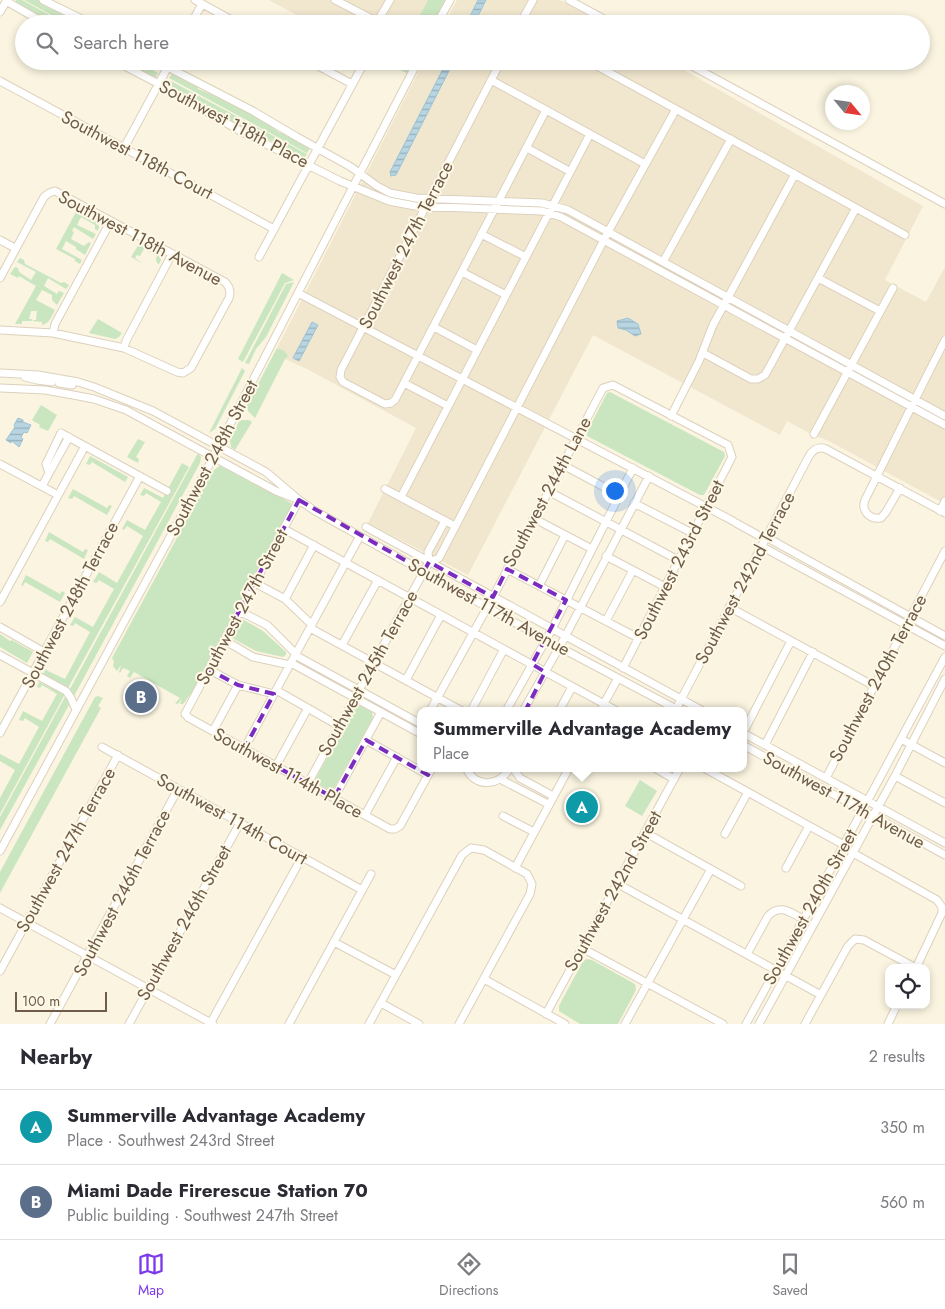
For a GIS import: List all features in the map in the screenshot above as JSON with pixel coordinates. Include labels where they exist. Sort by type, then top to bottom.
[{"type":"street","points":[[43,0],[74,15]]},
{"type":"street","points":[[335,0],[362,15]]},
{"type":"street","points":[[382,15],[390,0]]},
{"type":"street","points":[[442,15],[450,0]]},
{"type":"street","points":[[525,15],[533,0]]},
{"type":"street","points":[[569,0],[596,15]]},
{"type":"street","points":[[0,12],[6,1],[30,15]]},
{"type":"street","points":[[194,15],[198,2],[222,15]]},
{"type":"street","name":"Southwest 118th Place","points":[[132,70],[227,124],[353,186],[396,204],[548,212]]},
{"type":"street","points":[[124,148],[166,70]]},
{"type":"street","name":"Southwest 118th Place","points":[[180,70],[351,167],[377,186],[392,193],[406,197],[430,199],[536,202],[568,210],[945,416]]},
{"type":"street","points":[[326,70],[352,84]]},
{"type":"street","points":[[259,257],[360,70]]},
{"type":"street","name":"Southwest 248th Street","points":[[0,851],[213,458],[413,70]]},
{"type":"street","name":"Southwest 247th Terrace","points":[[404,383],[391,404],[383,403],[346,384],[340,378],[341,370],[496,70]]},
{"type":"street","points":[[604,70],[905,234]]},
{"type":"street","points":[[699,70],[945,204]]},
{"type":"street","points":[[491,80],[645,164]]},
{"type":"street","name":"Southwest 118th Court","points":[[0,81],[274,230]]},
{"type":"street","points":[[445,521],[428,552],[429,562],[439,558],[608,232],[676,109]]},
{"type":"street","points":[[448,406],[404,383],[546,110]]},
{"type":"street","points":[[400,498],[590,134]]},
{"type":"street","points":[[664,262],[730,139]]},
{"type":"street","points":[[527,148],[570,172]]},
{"type":"street","points":[[671,416],[703,353],[710,331],[795,174]]},
{"type":"street","name":"Southwest 118th Avenue","points":[[16,248],[44,197],[48,193],[59,192],[225,282],[230,288],[229,298],[191,368],[185,372],[176,372],[124,348]]},
{"type":"street","points":[[703,353],[749,378],[758,379],[767,374],[856,208]]},
{"type":"street","points":[[548,212],[565,218],[945,425]]},
{"type":"street","points":[[53,332],[55,324],[112,222]]},
{"type":"street","points":[[481,234],[526,257]]},
{"type":"street","points":[[0,240],[16,248],[0,278]]},
{"type":"street","points":[[0,330],[53,332],[124,348],[172,254]]},
{"type":"street","points":[[462,272],[506,295]]},
{"type":"street","points":[[818,278],[880,311]]},
{"type":"street","points":[[814,434],[893,288]]},
{"type":"street","points":[[298,293],[706,506],[945,646]]},
{"type":"street","points":[[434,327],[477,350]]},
{"type":"street","points":[[900,488],[884,515],[880,518],[872,518],[865,512],[863,505],[910,406],[945,340]]},
{"type":"street","name":"Southwest 117th Avenue","points":[[0,373],[60,378],[94,387],[153,411],[270,475],[299,500]]},
{"type":"street","points":[[22,374],[32,379],[82,387],[94,387]]},
{"type":"street","points":[[45,390],[52,382]]},
{"type":"street","name":"Southwest 244th Lane","points":[[492,596],[603,388],[612,385],[671,416]]},
{"type":"street","name":"Southwest 117th Avenue","points":[[0,388],[45,390],[94,399],[126,410],[276,491],[299,500],[546,640],[672,707]]},
{"type":"street","name":"Southwest 243rd Street","points":[[623,668],[732,457],[729,446],[671,416]]},
{"type":"street","points":[[42,486],[49,473],[46,464],[61,433],[167,491]]},
{"type":"street","points":[[0,602],[85,446]]},
{"type":"street","name":"Southwest 242nd Terrace","points":[[679,707],[729,607],[808,458],[815,449],[826,449],[877,476]]},
{"type":"street","points":[[561,464],[619,495]]},
{"type":"street","points":[[1,467],[58,495]]},
{"type":"street","points":[[508,707],[552,629],[564,600],[633,468]]},
{"type":"street","name":"Southwest 248th Terrace","points":[[0,734],[3,721],[33,673],[140,476]]},
{"type":"street","points":[[525,707],[581,608],[606,556],[649,476]]},
{"type":"street","points":[[877,476],[942,512],[945,501]]},
{"type":"street","points":[[385,490],[455,526]]},
{"type":"street","points":[[548,491],[678,560]]},
{"type":"street","name":"Southwest 247th Street","points":[[185,714],[299,500]]},
{"type":"street","points":[[634,503],[692,533]]},
{"type":"street","points":[[533,518],[592,549]]},
{"type":"street","name":"Southwest 117th Avenue","points":[[366,527],[696,707]]},
{"type":"street","points":[[284,529],[572,686],[602,707],[618,678]]},
{"type":"street","points":[[539,586],[566,535]]},
{"type":"street","points":[[244,748],[360,536]]},
{"type":"street","points":[[764,541],[945,636]]},
{"type":"street","points":[[284,599],[314,545]]},
{"type":"street","name":"Southwest 240th Terrace","points":[[826,778],[945,551]]},
{"type":"street","points":[[606,556],[664,587]]},
{"type":"street","name":"Southwest 245th Terrace","points":[[308,783],[429,562]]},
{"type":"street","points":[[507,569],[638,638]]},
{"type":"street","points":[[606,621],[633,570]]},
{"type":"street","points":[[342,645],[378,580]]},
{"type":"street","points":[[255,583],[284,599],[311,626],[455,707]]},
{"type":"street","points":[[432,707],[488,606]]},
{"type":"street","points":[[729,607],[874,686]]},
{"type":"street","points":[[239,611],[266,625],[296,655],[417,722]]},
{"type":"street","points":[[406,680],[441,615]]},
{"type":"street","points":[[0,627],[44,652]]},
{"type":"street","points":[[224,640],[253,656],[291,664],[354,699],[417,730]]},
{"type":"street","points":[[747,725],[791,641]]},
{"type":"street","points":[[473,707],[504,649]]},
{"type":"street","points":[[765,745],[812,652]]},
{"type":"street","points":[[0,655],[66,691],[71,697],[76,710]]},
{"type":"street","name":"Southwest 240th Street","points":[[746,1024],[945,657]]},
{"type":"street","points":[[208,669],[238,685],[275,692],[339,726]]},
{"type":"street","name":"Southwest 240th Street","points":[[759,1024],[895,776],[945,679]]},
{"type":"street","points":[[213,731],[238,685]]},
{"type":"street","points":[[561,707],[572,686]]},
{"type":"street","points":[[276,766],[308,708]]},
{"type":"street","points":[[334,798],[381,712]]},
{"type":"street","name":"Southwest 114th Place","points":[[185,714],[189,718],[334,798],[394,829],[401,825],[429,772]]},
{"type":"street","name":"Southwest 117th Avenue","points":[[747,735],[945,843]]},
{"type":"street","points":[[366,740],[417,765]]},
{"type":"street","points":[[900,740],[945,763]]},
{"type":"street","name":"Southwest 114th Court","points":[[102,747],[362,890]]},
{"type":"street","name":"Southwest 117th Avenue","points":[[747,747],[945,855]]},
{"type":"street","name":"Southwest 247th Terrace","points":[[0,971],[118,755]]},
{"type":"street","points":[[365,815],[397,757]]},
{"type":"street","points":[[468,772],[480,782],[490,783],[500,779],[507,772]]},
{"type":"street","points":[[515,772],[520,778],[553,796]]},
{"type":"street","points":[[515,868],[566,772]]},
{"type":"street","points":[[662,772],[674,779]]},
{"type":"street","name":"Southwest 242nd Street","points":[[546,1014],[678,772]]},
{"type":"street","points":[[711,772],[844,845]]},
{"type":"street","points":[[895,776],[945,803]]},
{"type":"street","points":[[500,779],[548,804]]},
{"type":"street","name":"Southwest 246th Terrace","points":[[50,1024],[178,789]]},
{"type":"street","points":[[725,834],[748,792]]},
{"type":"street","points":[[503,816],[534,832]]},
{"type":"street","name":"Southwest 246th Street","points":[[129,1024],[240,823]]},
{"type":"street","points":[[786,868],[809,826]]},
{"type":"street","points":[[646,833],[741,886]]},
{"type":"street","points":[[369,1024],[462,855],[471,848],[484,850],[527,874],[532,884],[530,894],[459,1024]]},
{"type":"street","points":[[853,853],[937,900],[942,909],[942,916],[918,964]]},
{"type":"street","points":[[0,908],[211,1024],[302,857]]},
{"type":"street","points":[[625,1024],[711,869]]},
{"type":"street","points":[[289,1024],[371,874]]},
{"type":"street","points":[[618,884],[821,995]]},
{"type":"street","points":[[747,954],[768,916],[775,910],[782,909],[804,919]]},
{"type":"street","points":[[805,1024],[852,941],[858,938],[864,940],[909,964]]},
{"type":"street","points":[[334,942],[396,975]]},
{"type":"street","points":[[582,948],[723,1024]]},
{"type":"street","points":[[484,979],[565,1024]]},
{"type":"street","points":[[380,1003],[419,1024]]},
{"type":"street","points":[[888,1024],[895,1009]]},
{"type":"highlighted area","points":[[299,500],[424,571],[429,562],[493,597],[507,569],[566,600],[532,664],[545,672],[510,741],[500,732],[485,732],[472,741],[465,758],[444,746],[428,775],[366,740],[334,798],[244,749],[274,694],[238,685],[208,669]]},
{"type":"shaded area","points":[[269,0],[428,0],[420,15],[296,15]]},
{"type":"shaded area","points":[[457,0],[560,0],[586,15],[449,15]]},
{"type":"shaded area","points":[[419,70],[684,70],[923,206],[885,280],[926,302],[945,267],[945,504],[829,441],[787,421],[780,435],[593,335],[468,575],[368,523],[416,428],[285,359],[285,351],[277,348]]},
{"type":"green space","points":[[16,0],[22,0],[50,15],[36,15],[16,3]]},
{"type":"green space","points":[[24,0],[38,0],[47,7],[65,15],[52,15]]},
{"type":"green space","points":[[428,0],[445,0],[438,15],[420,15]]},
{"type":"green space","points":[[138,70],[152,70],[158,73],[156,77],[151,77]]},
{"type":"green space","points":[[172,74],[197,86],[198,89],[218,96],[264,121],[280,133],[283,132],[310,148],[307,153],[169,78]]},
{"type":"green space","points":[[169,80],[307,154],[304,159],[276,145],[276,143],[258,135],[256,136],[210,111],[209,108],[193,98],[190,99],[168,86],[166,84]]},
{"type":"green space","points":[[77,210],[96,221],[99,226],[98,231],[95,229],[95,225],[81,217],[77,225],[96,234],[93,239],[74,227],[72,231],[74,232],[71,239],[84,246],[89,242],[91,243],[85,255],[66,241],[62,249],[82,260],[80,264],[75,259],[56,249]]},
{"type":"green space","points":[[139,244],[159,255],[161,260],[159,264],[156,259],[157,256],[144,249],[140,256],[137,255],[135,258],[143,264],[131,257]]},
{"type":"green space","points":[[20,258],[24,260],[25,264],[61,283],[64,282],[69,285],[66,289],[48,278],[44,286],[57,294],[59,291],[64,293],[57,305],[52,300],[52,295],[42,290],[36,300],[55,310],[47,323],[42,325],[42,322],[33,321],[36,320],[37,311],[31,311],[29,319],[32,319],[32,321],[22,321],[22,324],[15,324],[36,286],[19,276],[18,278],[10,274],[15,267],[31,280],[36,272],[17,262]]},
{"type":"green space","points":[[282,273],[294,280],[285,283],[243,362],[238,359]]},
{"type":"green space","points":[[294,282],[266,337],[256,349],[249,364],[245,363],[286,284]]},
{"type":"green space","points":[[98,319],[122,333],[115,339],[89,333]]},
{"type":"green space","points":[[277,348],[285,351],[288,356],[255,418],[248,411],[247,405]]},
{"type":"green space","points":[[242,368],[245,371],[215,429],[209,433]]},
{"type":"green space","points":[[610,392],[724,452],[725,456],[704,495],[700,495],[587,436],[587,432],[607,393]]},
{"type":"green space","points":[[41,405],[57,415],[48,431],[39,427],[40,425],[32,420]]},
{"type":"green space","points":[[239,421],[252,422],[235,450],[231,447],[230,440]]},
{"type":"green space","points":[[138,439],[145,442],[136,457],[139,459],[138,463],[127,457]]},
{"type":"green space","points":[[198,453],[201,457],[200,463],[74,696],[70,689]]},
{"type":"green space","points":[[90,456],[128,477],[125,482],[92,462],[90,465],[86,464]]},
{"type":"green space","points":[[182,463],[189,467],[68,688],[43,674],[46,669],[65,679],[90,632],[75,623],[73,626],[70,625],[75,617],[93,627],[114,589],[99,580],[97,583],[93,582],[99,572],[117,583],[143,536],[127,526],[124,530],[122,529],[127,520],[145,530],[161,502],[146,493],[144,496],[140,495],[144,488],[163,498]]},
{"type":"green space","points":[[219,466],[224,466],[291,503],[293,506],[196,687],[183,704],[180,704],[182,698],[178,704],[175,703],[180,698],[134,672],[130,678],[127,676],[130,671],[123,668],[120,673],[121,665],[117,671],[113,666],[114,661],[112,658],[213,471]]},
{"type":"green space","points":[[73,489],[107,508],[109,505],[112,506],[107,515],[74,496],[72,499],[68,498]]},
{"type":"green space","points":[[49,532],[83,552],[85,549],[88,550],[84,559],[50,539],[48,542],[45,541]]},
{"type":"green space","points":[[26,575],[60,594],[62,591],[65,593],[60,602],[25,582],[23,586],[21,585]]},
{"type":"green space","points":[[242,619],[263,631],[286,652],[286,655],[283,657],[256,651],[232,638]]},
{"type":"green space","points":[[0,634],[33,652],[27,663],[0,647]]},
{"type":"green space","points":[[39,682],[65,694],[0,814],[0,798],[15,770],[0,761],[0,754],[19,764],[39,727],[25,718],[23,721],[19,720],[23,711],[42,721],[57,694],[42,685],[40,688],[37,687]]},
{"type":"green space","points":[[66,695],[69,705],[0,830],[0,817]]},
{"type":"green space","points":[[95,697],[103,698],[98,706],[101,708],[0,893],[0,872]]},
{"type":"green space","points":[[359,704],[372,712],[373,718],[333,790],[329,790],[316,783],[315,780],[351,713],[356,705]]},
{"type":"green space","points":[[640,780],[657,791],[642,816],[625,806]]},
{"type":"green space","points":[[586,959],[592,960],[635,984],[636,990],[618,1024],[580,1024],[559,1011],[561,1002]]},
{"type":"water","points":[[478,0],[486,0],[478,15],[470,15]]},
{"type":"water","points":[[442,70],[449,70],[396,175],[391,176],[390,172]]},
{"type":"water","points":[[628,318],[638,324],[641,334],[635,336],[626,330],[618,328],[617,321]]},
{"type":"water","points":[[312,322],[318,325],[299,361],[293,358]]},
{"type":"water","points":[[18,418],[31,425],[27,433],[24,432],[21,437],[23,439],[19,447],[12,441],[11,443],[6,440],[15,427],[14,425]]},
{"type":"place","name":"Miami Dade Firerescue Station 70","points":[[141,697]]},
{"type":"place","name":"Summerville Advantage Academy","points":[[582,807]]}]
